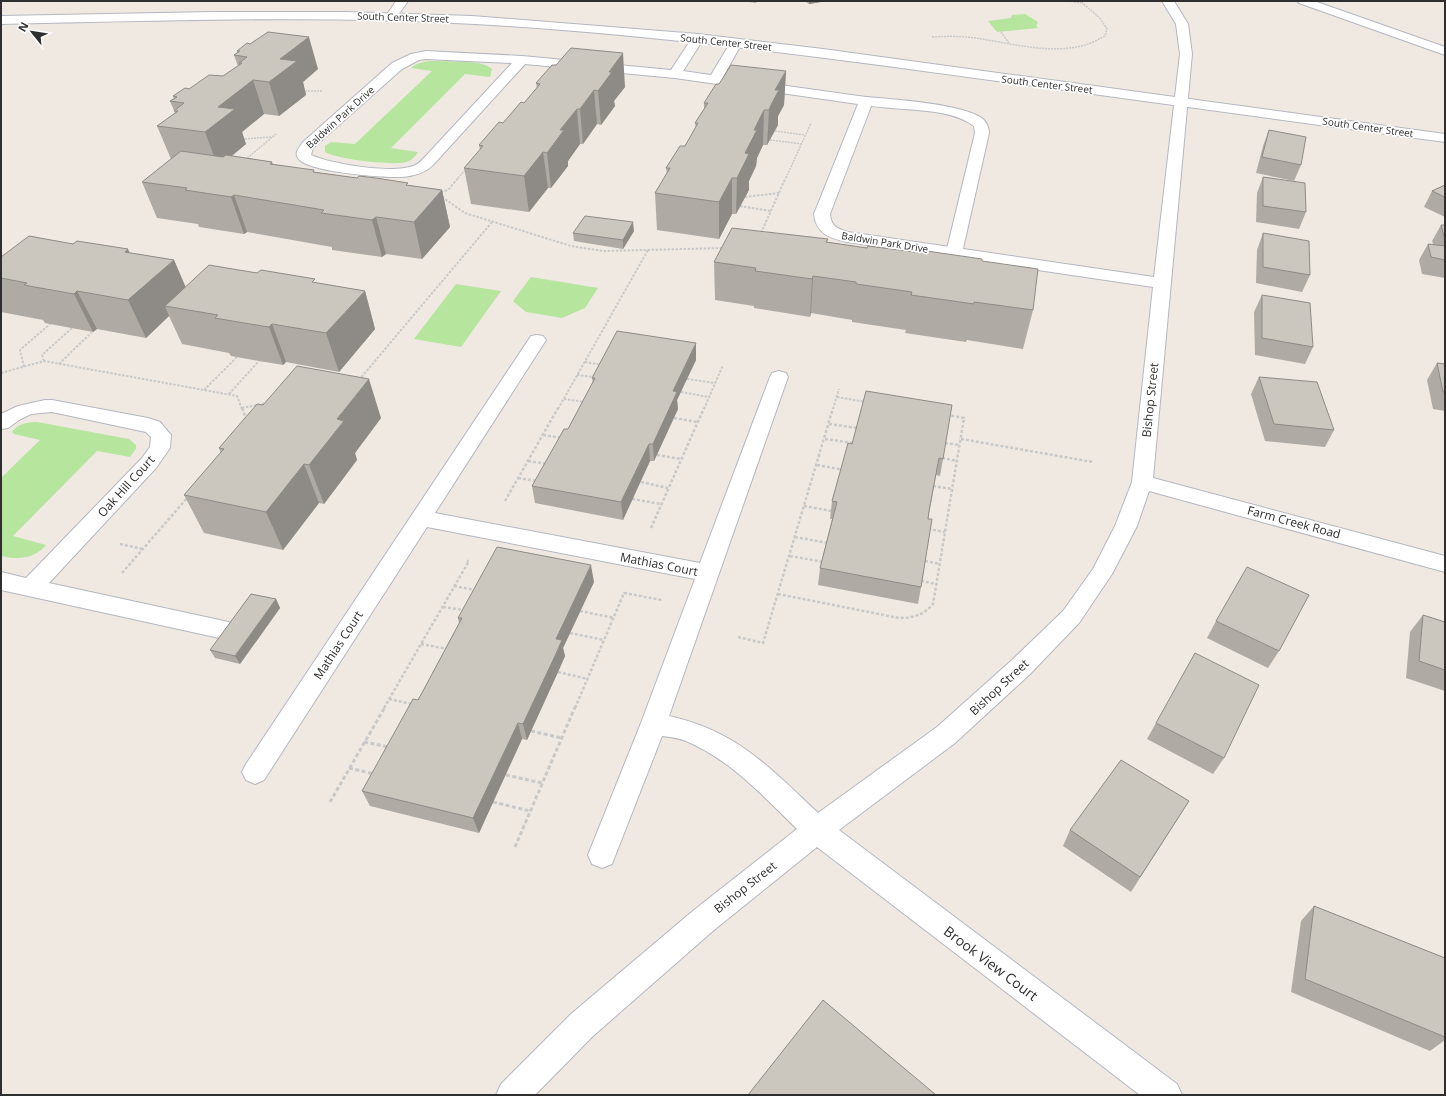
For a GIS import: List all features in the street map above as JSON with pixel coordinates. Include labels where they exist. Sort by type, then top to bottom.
[{"type":"street","points":[[392,16],[402,1]]},
{"type":"street","name":"Bishop Street","points":[[512,1095],[582,1025],[704,920],[817,830],[946,736],[1021,667],[1070,617],[1101,574],[1126,526],[1142,482],[1184,72],[1185,47],[1182,24],[1168,1]]},
{"type":"street","points":[[1302,1],[1445,51]]},
{"type":"street","name":"South Center Street","points":[[1,20],[250,16],[392,16],[547,25],[698,38],[1180,101],[1445,138]]},
{"type":"street","points":[[675,74],[698,38]]},
{"type":"street","points":[[715,79],[736,43]]},
{"type":"street","name":"Baldwin Park Drive","points":[[522,60],[427,164],[414,171],[401,174],[324,165],[312,162],[304,157],[304,151],[308,145],[404,61],[414,57],[426,55],[522,60],[675,74],[866,101],[822,214],[822,221],[826,228],[834,234],[1162,283]]},
{"type":"street","points":[[866,101],[959,114],[978,121],[982,133],[954,253]]},
{"type":"street","name":"Mathias Court","points":[[255,772],[537,340]]},
{"type":"street","name":"Mathias Court","points":[[602,855],[654,723],[779,377]]},
{"type":"street","name":"Oak Hill Court","points":[[1,423],[9,417],[24,410],[38,406],[52,406],[153,427],[161,435],[160,448],[149,462],[31,587]]},
{"type":"street","name":"Farm Creek Road","points":[[1142,482],[1445,564]]},
{"type":"street","name":"Mathias Court","points":[[422,518],[708,573]]},
{"type":"street","points":[[1,580],[224,630]]},
{"type":"street","points":[[654,723],[689,731],[721,746],[752,768],[817,830]]},
{"type":"street","name":"Brook View Court","points":[[817,830],[1166,1095]]},
{"type":"path","points":[[1068,1],[1083,3]]},
{"type":"path","points":[[930,37],[955,36],[1042,48],[1066,49],[1100,40],[1106,33],[1105,24],[1080,1]]},
{"type":"path","points":[[1001,32],[1009,43]]},
{"type":"path","points":[[296,92],[326,91],[320,96]]},
{"type":"path","points":[[775,131],[806,135]]},
{"type":"path","points":[[243,162],[279,132]]},
{"type":"path","points":[[238,140],[273,137]]},
{"type":"path","points":[[770,140],[802,144]]},
{"type":"path","points":[[470,164],[448,190],[436,193],[465,213],[492,222],[571,246],[603,251],[726,248]]},
{"type":"path","points":[[466,170],[472,170]]},
{"type":"path","points":[[745,197],[779,193]]},
{"type":"path","points":[[740,206],[770,211]]},
{"type":"path","points":[[358,381],[492,222]]},
{"type":"path","points":[[502,507],[648,250]]},
{"type":"path","points":[[24,367],[20,350],[50,324]]},
{"type":"path","points":[[44,361],[42,355],[72,328]]},
{"type":"path","points":[[59,364],[92,332]]},
{"type":"path","points":[[204,390],[237,357]]},
{"type":"path","points":[[229,395],[259,361]]},
{"type":"path","points":[[585,362],[603,365]]},
{"type":"path","points":[[650,529],[723,365]]},
{"type":"path","points":[[577,374],[596,378]]},
{"type":"path","points":[[687,379],[715,383]]},
{"type":"path","points":[[738,638],[763,643],[839,389]]},
{"type":"path","points":[[681,392],[709,397]]},
{"type":"path","points":[[837,397],[867,402]]},
{"type":"path","points":[[564,399],[586,402]]},
{"type":"path","points":[[242,408],[271,402]]},
{"type":"path","points":[[778,594],[899,618],[907,618],[924,613],[930,608],[933,604],[964,418],[942,414]]},
{"type":"path","points":[[674,418],[697,422]]},
{"type":"path","points":[[829,424],[858,428]]},
{"type":"path","points":[[543,435],[566,438]]},
{"type":"path","points":[[961,438],[1093,462]]},
{"type":"path","points":[[824,439],[855,443]]},
{"type":"path","points":[[945,443],[959,445]]},
{"type":"path","points":[[657,455],[681,459]]},
{"type":"path","points":[[942,458],[957,461]]},
{"type":"path","points":[[528,461],[549,465]]},
{"type":"path","points":[[817,465],[844,470]]},
{"type":"path","points":[[518,478],[540,482]]},
{"type":"path","points":[[640,482],[668,488]]},
{"type":"path","points":[[933,486],[952,489]]},
{"type":"path","points":[[632,499],[661,504]]},
{"type":"path","points":[[804,506],[832,511]]},
{"type":"path","points":[[926,528],[945,532]]},
{"type":"path","points":[[795,537],[829,543]]},
{"type":"path","points":[[120,544],[143,549]]},
{"type":"path","points":[[790,556],[824,562]]},
{"type":"path","points":[[330,802],[469,561],[462,560]]},
{"type":"path","points":[[924,562],[940,564]]},
{"type":"path","points":[[922,581],[936,584]]},
{"type":"path","points":[[454,586],[478,590]]},
{"type":"path","points":[[515,847],[624,593],[670,602]]},
{"type":"path","points":[[443,607],[468,611]]},
{"type":"path","points":[[580,612],[614,618]]},
{"type":"path","points":[[570,633],[604,640]]},
{"type":"path","points":[[421,644],[452,649]]},
{"type":"path","points":[[558,672],[588,678]]},
{"type":"path","points":[[389,699],[415,705]]},
{"type":"path","points":[[531,731],[562,738]]},
{"type":"path","points":[[364,742],[393,748]]},
{"type":"path","points":[[349,768],[378,775]]},
{"type":"path","points":[[506,775],[542,783]]},
{"type":"path","points":[[493,802],[530,811]]},
{"type":"green space","points":[[1025,14],[1038,22],[1036,26],[1038,28],[997,32],[988,21],[1011,18],[1012,15]]},
{"type":"green space","points":[[428,61],[482,64],[492,69],[490,77],[465,74],[391,148],[418,152],[416,156],[408,161],[390,163],[340,157],[325,152],[325,146],[331,142],[355,144],[432,71],[411,68]]},
{"type":"green space","points":[[531,277],[598,288],[585,308],[562,318],[526,312],[513,301]]},
{"type":"green space","points":[[456,284],[501,291],[461,347],[414,339]]},
{"type":"green space","points":[[37,422],[129,439],[136,445],[136,449],[130,457],[97,451],[13,536],[46,545],[42,550],[31,556],[19,558],[1,556],[1,478],[40,440],[14,434],[12,432],[14,429],[23,424]]},
{"type":"building","points":[[268,32],[309,37],[280,59],[297,61],[269,82],[253,80],[218,107],[235,109],[205,132],[157,126],[178,111],[174,111],[184,103],[170,101],[177,97],[173,96],[185,88],[189,89],[209,75],[223,76],[242,63],[239,63],[247,57],[234,55],[240,51],[237,51],[247,43],[250,44]]},
{"type":"building","points":[[571,48],[623,53],[609,72],[612,72],[598,91],[594,90],[580,109],[577,109],[560,130],[564,130],[547,153],[543,152],[524,176],[464,168],[483,146],[479,145],[499,122],[503,123],[521,102],[524,103],[540,84],[536,83],[552,65],[556,65]]},
{"type":"building","points":[[731,65],[786,71],[775,90],[779,90],[769,110],[764,110],[754,130],[757,130],[745,153],[749,154],[737,178],[732,178],[719,202],[655,193],[670,168],[666,168],[680,146],[685,146],[698,123],[695,123],[708,103],[704,103],[716,84],[719,84]]},
{"type":"building","points":[[1269,130],[1306,137],[1301,165],[1262,157]]},
{"type":"building","points":[[181,151],[223,157],[226,155],[272,162],[270,164],[314,170],[313,172],[357,178],[359,176],[376,178],[408,183],[406,185],[442,190],[414,222],[376,217],[372,220],[321,213],[324,210],[234,195],[231,197],[185,190],[187,188],[142,182]]},
{"type":"building","points":[[1263,177],[1305,183],[1306,212],[1263,206]]},
{"type":"building","points":[[1445,185],[1445,197],[1432,191]]},
{"type":"building","points":[[585,216],[633,222],[623,240],[573,233]]},
{"type":"building","points":[[1441,225],[1445,225],[1445,240]]},
{"type":"building","points":[[732,228],[828,239],[826,242],[867,248],[868,246],[923,253],[924,251],[927,251],[1038,269],[1033,310],[974,302],[974,304],[911,295],[912,292],[856,284],[856,282],[813,276],[812,279],[755,271],[756,268],[714,262]]},
{"type":"building","points":[[1263,233],[1309,241],[1310,275],[1263,267]]},
{"type":"building","points":[[29,236],[73,244],[77,241],[128,249],[125,252],[174,260],[128,300],[77,291],[74,294],[24,285],[27,283],[1,278],[1,257]]},
{"type":"building","points":[[1428,244],[1445,246],[1445,260],[1431,257]]},
{"type":"building","points":[[209,265],[257,273],[261,270],[315,279],[312,282],[365,291],[326,333],[272,324],[269,327],[244,323],[215,318],[218,315],[165,306]]},
{"type":"building","points":[[1262,295],[1310,303],[1313,347],[1262,338]]},
{"type":"building","points":[[617,331],[696,343],[673,391],[677,392],[653,444],[649,444],[621,502],[532,486],[564,429],[568,429],[595,378],[592,378]]},
{"type":"building","points":[[1437,363],[1445,364],[1445,392],[1443,392]]},
{"type":"building","points":[[297,366],[369,379],[337,419],[344,421],[309,465],[304,464],[266,512],[184,495],[224,449],[219,448],[257,404],[263,405]]},
{"type":"building","points":[[1259,377],[1317,382],[1334,430],[1274,424]]},
{"type":"building","points":[[866,391],[952,405],[943,459],[939,458],[929,511],[928,519],[932,519],[921,587],[820,568],[837,502],[832,501],[848,443],[852,444]]},
{"type":"building","points":[[497,547],[591,565],[556,639],[562,640],[555,656],[523,724],[518,723],[473,818],[362,791],[413,699],[418,700],[423,691],[462,618],[458,618]]},
{"type":"building","points":[[1247,567],[1309,595],[1279,651],[1216,621]]},
{"type":"building","points":[[251,594],[276,599],[235,656],[210,650]]},
{"type":"building","points":[[1423,615],[1445,622],[1445,670],[1419,661]]},
{"type":"building","points":[[1195,653],[1259,685],[1224,758],[1156,723]]},
{"type":"building","points":[[1121,760],[1189,801],[1140,877],[1070,830]]},
{"type":"building","points":[[1314,906],[1445,958],[1445,1037],[1305,979]]},
{"type":"building","points":[[823,1000],[936,1095],[748,1095]]}]
